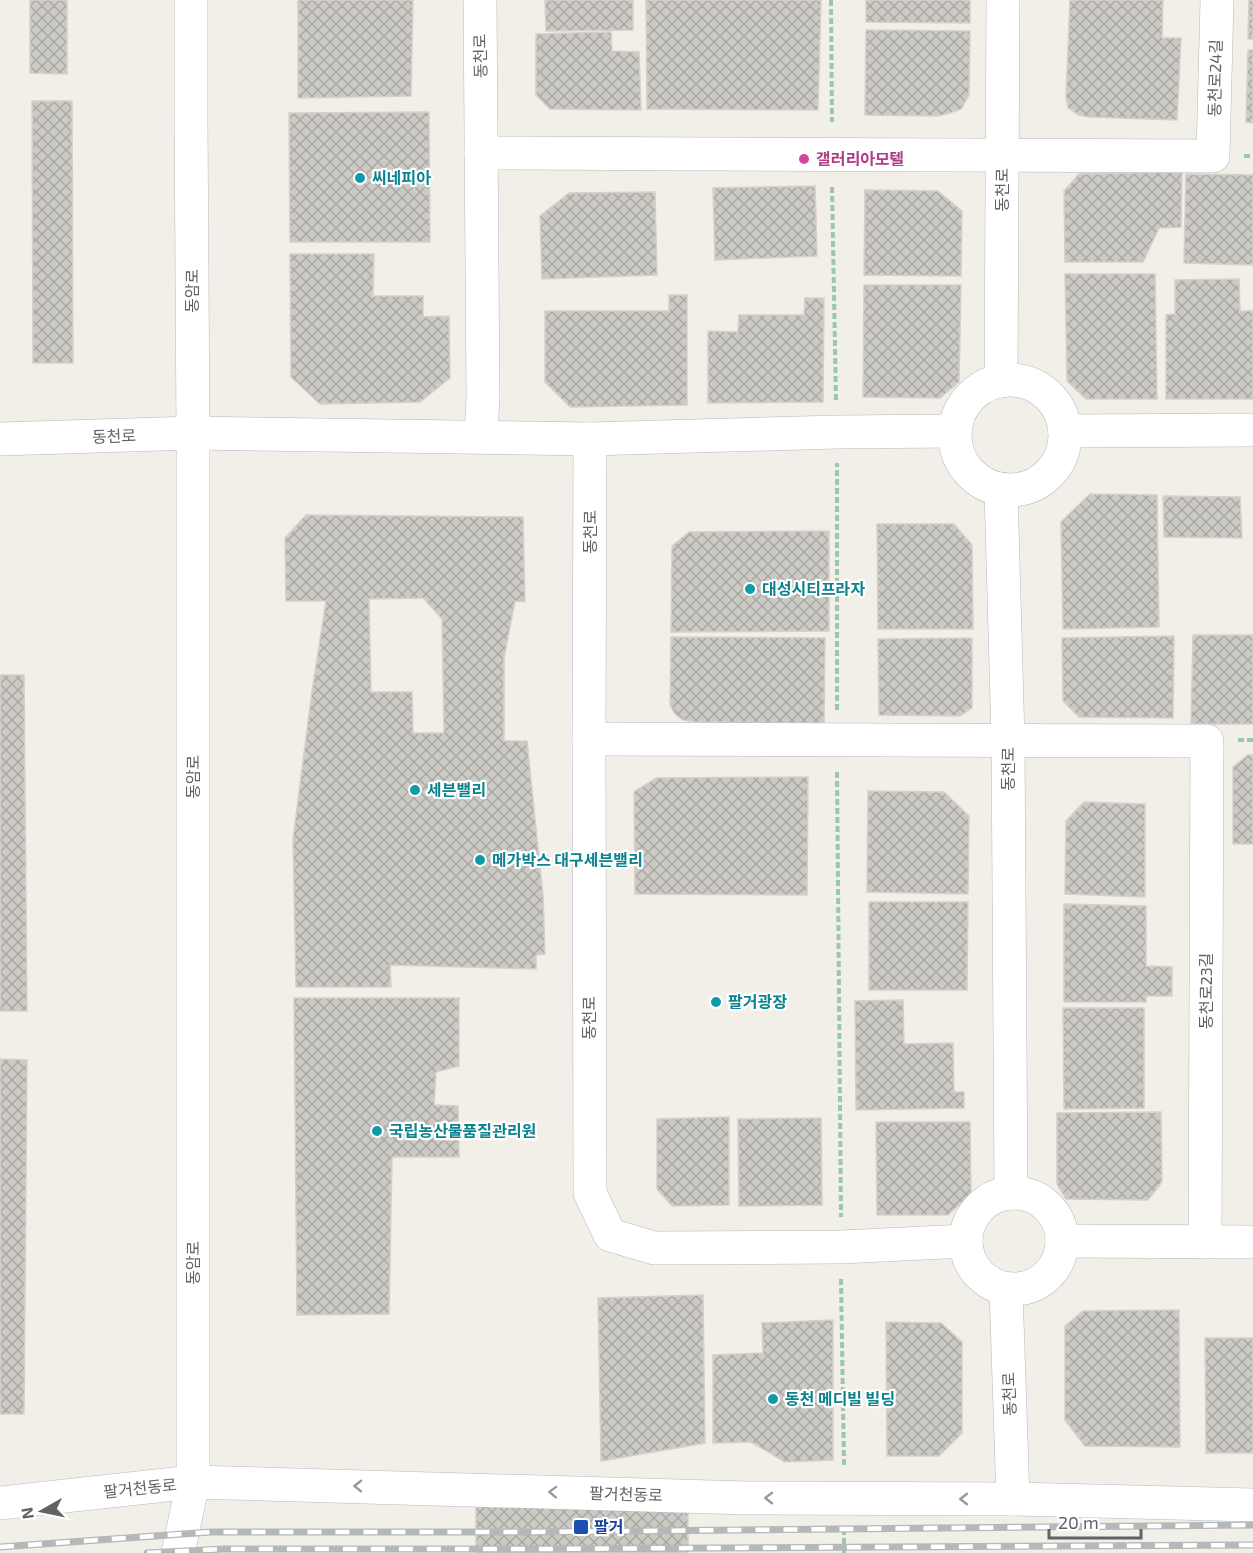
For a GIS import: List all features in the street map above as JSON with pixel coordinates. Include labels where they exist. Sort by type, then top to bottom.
[{"type":"street","name":"동암로","points":[[178,1553],[193,1482],[191,0]]},
{"type":"street","name":"동천로","points":[[480,0],[483,397],[481,436]]},
{"type":"street","name":"동천로","points":[[1001,381],[1003,0]]},
{"type":"street","name":"동천로24길","points":[[1002,155],[1213,156],[1217,0]]},
{"type":"street","points":[[481,153],[1002,155]]},
{"type":"street","points":[[1001,381],[1019,381],[1036,387],[1051,398],[1061,413],[1065,431],[1063,449],[1056,466],[1044,479],[1028,488],[1010,491],[992,488],[976,479],[964,466],[957,449],[955,431],[959,413],[969,398],[983,387],[1001,381]]},
{"type":"street","points":[[1065,431],[1253,430]]},
{"type":"street","name":"동천로","points":[[0,439],[193,433],[590,439],[955,431]]},
{"type":"street","name":"동천로","points":[[590,439],[590,1193],[610,1235],[654,1248],[841,1247],[966,1241]]},
{"type":"street","name":"동천로","points":[[1001,489],[1008,739],[1011,1193]]},
{"type":"street","points":[[589,739],[1008,739]]},
{"type":"street","name":"동천로23길","points":[[1008,739],[1208,741],[1205,1242]]},
{"type":"street","points":[[1011,1193],[1027,1195],[1041,1201],[1052,1212],[1060,1226],[1062,1241],[1060,1255],[1054,1268],[1045,1278],[1033,1286],[1006,1289],[993,1285],[973,1267],[966,1241],[967,1230],[979,1208],[988,1200],[1011,1193]]},
{"type":"street","points":[[1062,1241],[1253,1242]]},
{"type":"street","name":"동천로","points":[[1006,1289],[1013,1499]]},
{"type":"street","name":"팔거천동로","points":[[0,1503],[193,1482],[747,1498],[1013,1499],[1253,1505]]},
{"type":"path","points":[[831,0],[837,432],[837,740],[844,1553]]},
{"type":"building","points":[[30,0],[67,0],[67,74],[30,73]]},
{"type":"building","points":[[298,0],[413,0],[411,96],[298,98]]},
{"type":"building","points":[[545,0],[633,0],[633,30],[546,31]]},
{"type":"building","points":[[646,0],[821,0],[818,110],[647,109]]},
{"type":"building","points":[[866,0],[970,0],[970,23],[866,22]]},
{"type":"building","points":[[1070,0],[1163,0],[1162,38],[1181,38],[1177,120],[1089,117],[1079,115],[1068,108],[1066,97]]},
{"type":"building","points":[[1249,0],[1253,0],[1253,39],[1248,39]]},
{"type":"building","points":[[866,30],[970,31],[969,95],[961,109],[938,116],[865,115]]},
{"type":"building","points":[[611,32],[612,51],[639,52],[641,110],[550,109],[536,95],[536,34]]},
{"type":"building","points":[[1248,50],[1253,50],[1253,123],[1246,122]]},
{"type":"building","points":[[32,101],[72,101],[73,363],[33,363]]},
{"type":"building","name":"씨네피아","points":[[429,112],[430,242],[290,242],[289,113]]},
{"type":"building","points":[[1182,172],[1181,227],[1159,228],[1143,262],[1065,262],[1064,191],[1079,174]]},
{"type":"building","points":[[1186,174],[1253,175],[1253,265],[1184,263]]},
{"type":"building","name":"갤러리아모텔","points":[[815,186],[817,256],[715,260],[713,188]]},
{"type":"building","points":[[865,190],[938,191],[962,211],[961,276],[864,275]]},
{"type":"building","points":[[655,192],[657,275],[542,279],[540,216],[569,193]]},
{"type":"building","points":[[290,254],[374,254],[373,296],[423,296],[423,317],[449,316],[450,378],[420,402],[320,404],[291,377]]},
{"type":"building","points":[[1065,274],[1155,274],[1157,399],[1086,399],[1067,381]]},
{"type":"building","points":[[1239,279],[1240,311],[1253,311],[1253,399],[1166,399],[1166,315],[1175,314],[1175,280]]},
{"type":"building","points":[[864,285],[961,285],[959,382],[940,398],[863,397]]},
{"type":"building","points":[[669,295],[687,295],[687,405],[570,407],[545,382],[545,311],[669,311]]},
{"type":"building","points":[[805,298],[824,298],[823,402],[708,403],[708,331],[738,332],[739,315],[804,315]]},
{"type":"building","points":[[1090,494],[1157,495],[1159,627],[1063,629],[1061,522]]},
{"type":"building","points":[[1163,496],[1240,497],[1242,538],[1164,537]]},
{"type":"building","name":"세븐밸리","points":[[306,515],[523,517],[525,602],[515,601],[504,658],[504,741],[527,741],[543,896],[545,954],[536,955],[536,969],[390,965],[391,987],[296,987],[293,839],[326,601],[286,601],[285,538]],"holes":[[[423,598],[442,619],[444,733],[413,733],[412,692],[371,692],[369,599]]]},
{"type":"building","points":[[877,524],[954,524],[972,545],[973,629],[878,629]]},
{"type":"building","name":"대성시티프라자","points":[[829,531],[829,631],[671,632],[672,546],[689,532]]},
{"type":"building","points":[[1193,635],[1253,635],[1253,724],[1191,724]]},
{"type":"building","points":[[1174,636],[1173,718],[1079,717],[1063,701],[1062,638]]},
{"type":"building","points":[[671,637],[825,638],[824,723],[683,720],[675,714],[670,705]]},
{"type":"building","points":[[972,638],[972,708],[960,716],[879,715],[878,639]]},
{"type":"building","points":[[0,675],[24,675],[27,1011],[0,1011]]},
{"type":"building","points":[[1248,755],[1253,755],[1253,844],[1233,844],[1233,767]]},
{"type":"building","points":[[808,777],[807,895],[635,894],[634,792],[656,778]]},
{"type":"building","points":[[868,791],[944,792],[969,816],[968,894],[867,892]]},
{"type":"building","points":[[1084,802],[1145,804],[1145,897],[1065,894],[1066,821]]},
{"type":"building","points":[[869,902],[968,902],[967,990],[869,990]]},
{"type":"building","points":[[1064,904],[1146,906],[1146,966],[1172,967],[1172,996],[1146,996],[1146,1002],[1064,1002]]},
{"type":"building","name":"국립농산물품질관리원","points":[[294,998],[459,998],[459,1066],[436,1072],[434,1105],[458,1106],[459,1157],[392,1157],[389,1314],[297,1315]]},
{"type":"building","points":[[903,1000],[904,1044],[953,1043],[954,1092],[964,1092],[964,1108],[856,1110],[855,1001]]},
{"type":"building","points":[[1063,1008],[1144,1008],[1144,1108],[1064,1109]]},
{"type":"building","points":[[0,1059],[27,1060],[24,1414],[0,1414]]},
{"type":"building","points":[[1161,1112],[1162,1182],[1148,1200],[1066,1199],[1057,1184],[1057,1113]]},
{"type":"building","points":[[729,1117],[729,1205],[672,1206],[657,1189],[657,1119]]},
{"type":"building","points":[[821,1118],[822,1205],[739,1206],[738,1119]]},
{"type":"building","points":[[876,1122],[970,1122],[971,1194],[948,1215],[877,1215]]},
{"type":"building","points":[[703,1295],[705,1443],[601,1461],[598,1298]]},
{"type":"building","points":[[1179,1310],[1180,1447],[1085,1446],[1065,1420],[1065,1326],[1083,1311]]},
{"type":"building","name":"동천 메디빌 빌딩","points":[[833,1320],[833,1460],[785,1462],[751,1442],[713,1443],[713,1355],[763,1353],[762,1323]]},
{"type":"building","points":[[886,1322],[941,1323],[962,1342],[962,1433],[939,1456],[887,1456]]},
{"type":"building","points":[[1205,1338],[1253,1338],[1253,1453],[1206,1453]]},
{"type":"building","points":[[476,1488],[688,1488],[688,1553],[476,1553]]},
{"type":"railway","points":[[0,1547],[211,1532],[532,1532],[1253,1525]]},
{"type":"railway","points":[[147,1553],[224,1549],[1253,1545]]},
{"type":"place","name":"갤러리아모텔","points":[[804,159]]},
{"type":"place","name":"씨네피아","points":[[360,178]]},
{"type":"place","name":"대성시티프라자","points":[[750,589]]},
{"type":"place","name":"세븐밸리","points":[[415,790]]},
{"type":"place","name":"메가박스 대구세븐밸리","points":[[480,860]]},
{"type":"place","name":"팔거광장","points":[[716,1002]]},
{"type":"place","name":"국립농산물품질관리원","points":[[377,1131]]},
{"type":"place","name":"동천 메디빌 빌딩","points":[[773,1399]]},
{"type":"place","name":"팔거","points":[[581,1527]]}]
